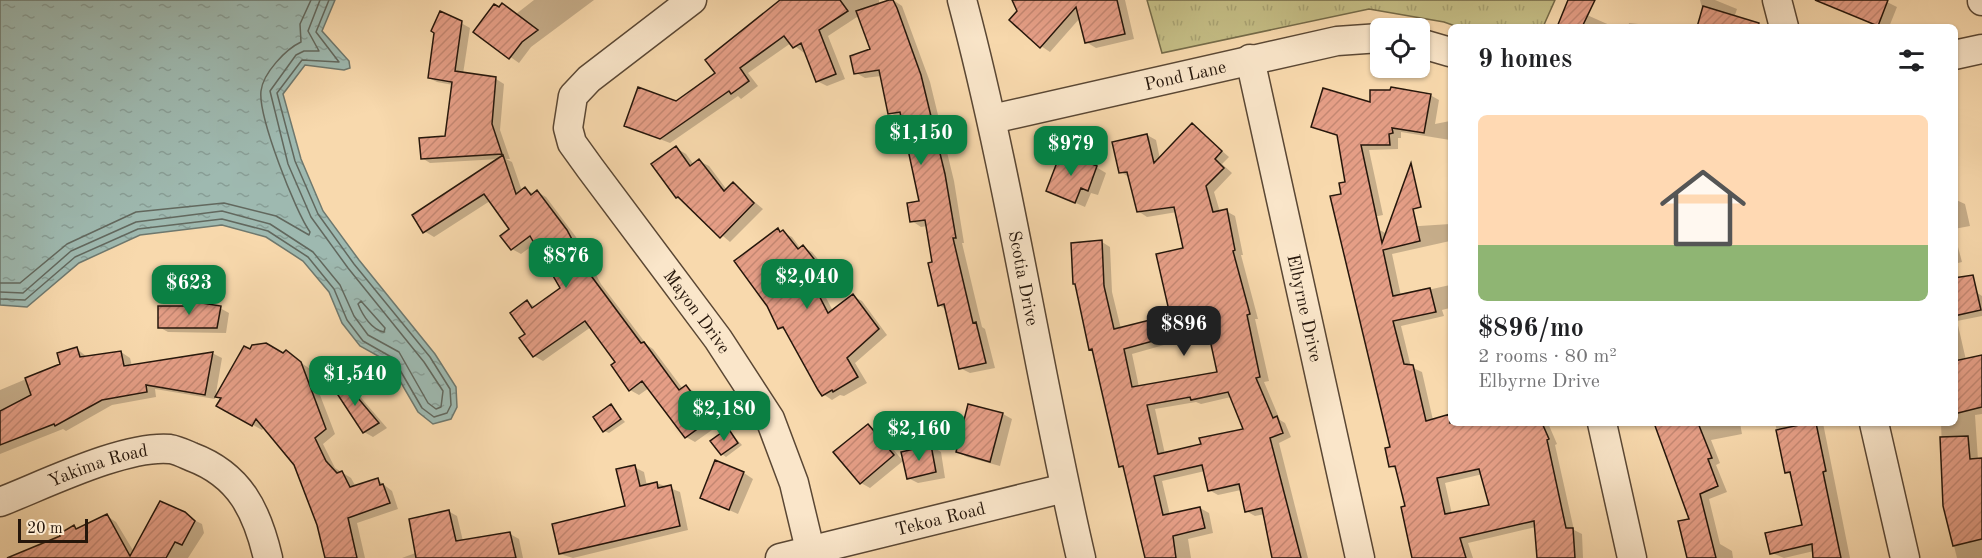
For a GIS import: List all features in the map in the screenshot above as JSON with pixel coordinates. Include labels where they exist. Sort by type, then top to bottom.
[{"type":"street","name":"Mayon Drive","points":[[692,0],[589,79],[573,96],[568,114],[568,128],[573,143],[718,339],[770,419],[794,483],[811,555]]},
{"type":"street","name":"Scotia Drive","points":[[962,0],[992,119],[1081,558]]},
{"type":"street","points":[[1777,0],[1783,24]]},
{"type":"street","name":"Pond Lane","points":[[992,119],[1250,59],[1336,41],[1370,39]]},
{"type":"street","points":[[1430,46],[1448,51]]},
{"type":"street","points":[[1958,54],[1982,49]]},
{"type":"street","name":"Elbyrne Drive","points":[[1250,59],[1360,558]]},
{"type":"street","points":[[1603,426],[1632,558]]},
{"type":"street","points":[[1875,426],[1905,558]]},
{"type":"street","name":"Yakima Road","points":[[0,502],[106,462],[142,451],[171,449],[200,460],[229,478],[247,498],[263,538],[267,558]]},
{"type":"street","name":"Tekoa Road","points":[[780,558],[811,555],[1065,488]]},
{"type":"green space","points":[[1147,0],[1555,0],[1544,24],[1450,24],[1430,18],[1369,9],[1162,53]]},
{"type":"water","points":[[0,0],[335,0],[322,31],[349,61],[350,68],[344,70],[305,65],[283,94],[301,159],[323,211],[359,260],[435,354],[456,387],[457,407],[451,419],[433,424],[418,412],[389,362],[360,346],[342,323],[329,292],[303,261],[266,237],[222,225],[140,235],[79,263],[27,307],[0,305]]},
{"type":"building","points":[[780,0],[840,0],[848,11],[819,30],[836,74],[816,82],[801,43],[793,48],[784,36],[740,68],[749,81],[731,94],[729,91],[660,139],[624,126],[638,87],[676,101],[715,73],[705,60]]},
{"type":"building","points":[[893,0],[897,8],[921,75],[945,174],[956,238],[953,238],[973,323],[976,322],[986,363],[959,369],[944,304],[938,306],[928,263],[932,262],[925,220],[910,222],[907,203],[919,201],[900,112],[888,114],[879,70],[854,74],[850,56],[870,49],[856,11]]},
{"type":"building","points":[[1012,0],[1117,0],[1125,34],[1085,43],[1076,7],[1040,48],[1009,20],[1017,11]]},
{"type":"building","points":[[1568,0],[1595,0],[1583,24],[1558,24]]},
{"type":"building","points":[[1815,0],[1888,0],[1879,24],[1873,24]]},
{"type":"building","points":[[502,3],[538,30],[522,42],[509,59],[473,32],[494,4],[499,7]]},
{"type":"building","points":[[1703,6],[1759,23],[1759,24],[1698,24]]},
{"type":"building","points":[[440,11],[462,21],[455,71],[496,77],[492,124],[502,154],[421,159],[419,138],[445,136],[452,82],[428,78],[434,33],[431,31]]},
{"type":"building","points":[[1391,87],[1431,94],[1424,133],[1392,128],[1393,133],[1389,134],[1390,145],[1361,145],[1382,243],[1411,163],[1421,207],[1413,209],[1420,241],[1383,250],[1393,296],[1430,288],[1436,312],[1393,321],[1404,364],[1413,365],[1426,421],[1448,415],[1448,426],[1543,426],[1549,439],[1547,440],[1566,528],[1573,528],[1575,558],[1537,558],[1534,521],[1460,538],[1466,558],[1412,558],[1401,507],[1405,506],[1395,466],[1389,467],[1385,448],[1390,447],[1330,196],[1341,194],[1339,183],[1345,182],[1337,135],[1311,127],[1323,88],[1370,102],[1370,90],[1390,90]],"holes":[[[1479,469],[1489,505],[1445,514],[1437,478]]]},
{"type":"building","points":[[1192,123],[1222,151],[1215,159],[1224,168],[1206,186],[1213,212],[1227,209],[1235,250],[1233,251],[1250,314],[1247,315],[1260,377],[1256,378],[1273,418],[1277,416],[1283,433],[1270,438],[1301,558],[1272,558],[1262,508],[1245,512],[1239,484],[1208,491],[1202,465],[1154,476],[1163,515],[1200,507],[1205,528],[1173,536],[1176,558],[1145,558],[1123,466],[1119,467],[1092,349],[1089,350],[1075,284],[1073,284],[1071,243],[1102,240],[1104,286],[1114,329],[1170,315],[1156,254],[1183,248],[1174,207],[1137,212],[1127,172],[1119,173],[1112,142],[1147,134],[1154,163]],"holes":[[[1207,326],[1217,372],[1132,387],[1124,349]],[[1228,392],[1243,429],[1199,438],[1201,444],[1158,454],[1147,405],[1190,397],[1191,400]]]},
{"type":"building","points":[[676,146],[690,166],[699,159],[724,191],[733,182],[754,203],[720,238],[678,197],[676,198],[651,164]]},
{"type":"building","points":[[1061,152],[1097,166],[1088,191],[1081,188],[1075,203],[1046,191]]},
{"type":"building","points":[[503,155],[516,194],[525,187],[531,195],[537,190],[567,230],[592,277],[641,343],[644,342],[679,390],[686,385],[711,419],[685,438],[642,381],[629,391],[611,365],[615,362],[585,321],[533,357],[519,338],[525,334],[510,313],[527,300],[532,308],[560,288],[530,236],[511,250],[500,236],[509,229],[484,194],[423,233],[412,215]]},
{"type":"building","points":[[778,228],[780,232],[783,230],[798,249],[803,245],[818,264],[807,272],[828,313],[853,294],[879,329],[847,358],[858,377],[822,396],[783,327],[778,329],[767,306],[734,261]]},
{"type":"building","points":[[1973,275],[1981,310],[1958,315],[1958,277]]},
{"type":"building","points":[[189,301],[221,306],[217,328],[158,328],[158,306],[188,306]]},
{"type":"building","points":[[266,343],[283,353],[286,350],[301,362],[326,429],[315,438],[326,461],[337,473],[342,471],[350,487],[378,478],[380,485],[383,484],[390,503],[348,518],[357,558],[325,558],[317,525],[294,465],[256,419],[252,426],[216,406],[221,398],[215,397],[244,346],[250,349],[252,345]]},
{"type":"building","points":[[77,347],[80,357],[121,351],[124,366],[213,352],[205,395],[146,385],[147,392],[102,400],[55,426],[54,424],[0,445],[0,411],[31,395],[25,378],[60,364],[57,353]]},
{"type":"building","points":[[1982,355],[1982,407],[1958,413],[1958,360]]},
{"type":"building","points":[[342,379],[379,423],[363,433],[332,386]]},
{"type":"building","points":[[611,404],[621,419],[603,432],[593,417]]},
{"type":"building","points":[[968,404],[1003,413],[990,462],[956,452]]},
{"type":"building","points":[[868,424],[894,455],[860,484],[833,452]]},
{"type":"building","points":[[1655,426],[1699,426],[1712,458],[1708,459],[1718,486],[1700,494],[1716,558],[1687,558],[1678,521],[1689,519]]},
{"type":"building","points":[[1795,426],[1817,426],[1826,471],[1823,472],[1841,558],[1813,558],[1812,544],[1770,554],[1765,533],[1802,525],[1790,472],[1785,473],[1776,430]]},
{"type":"building","points":[[728,428],[738,443],[721,455],[710,441]]},
{"type":"building","points":[[1968,436],[1970,459],[1982,458],[1982,539],[1953,546],[1943,506],[1940,437]]},
{"type":"building","points":[[931,445],[936,472],[907,479],[901,452]]},
{"type":"building","points":[[715,460],[744,472],[729,510],[700,498]]},
{"type":"building","points":[[635,465],[640,486],[657,482],[658,488],[671,485],[680,526],[559,554],[552,524],[625,506],[616,469]]},
{"type":"building","points":[[160,501],[185,512],[195,521],[182,545],[175,542],[166,558],[7,558],[60,536],[59,534],[74,525],[76,529],[107,514],[130,556]]},
{"type":"building","points":[[449,510],[456,541],[510,532],[516,558],[416,558],[409,519]]}]
